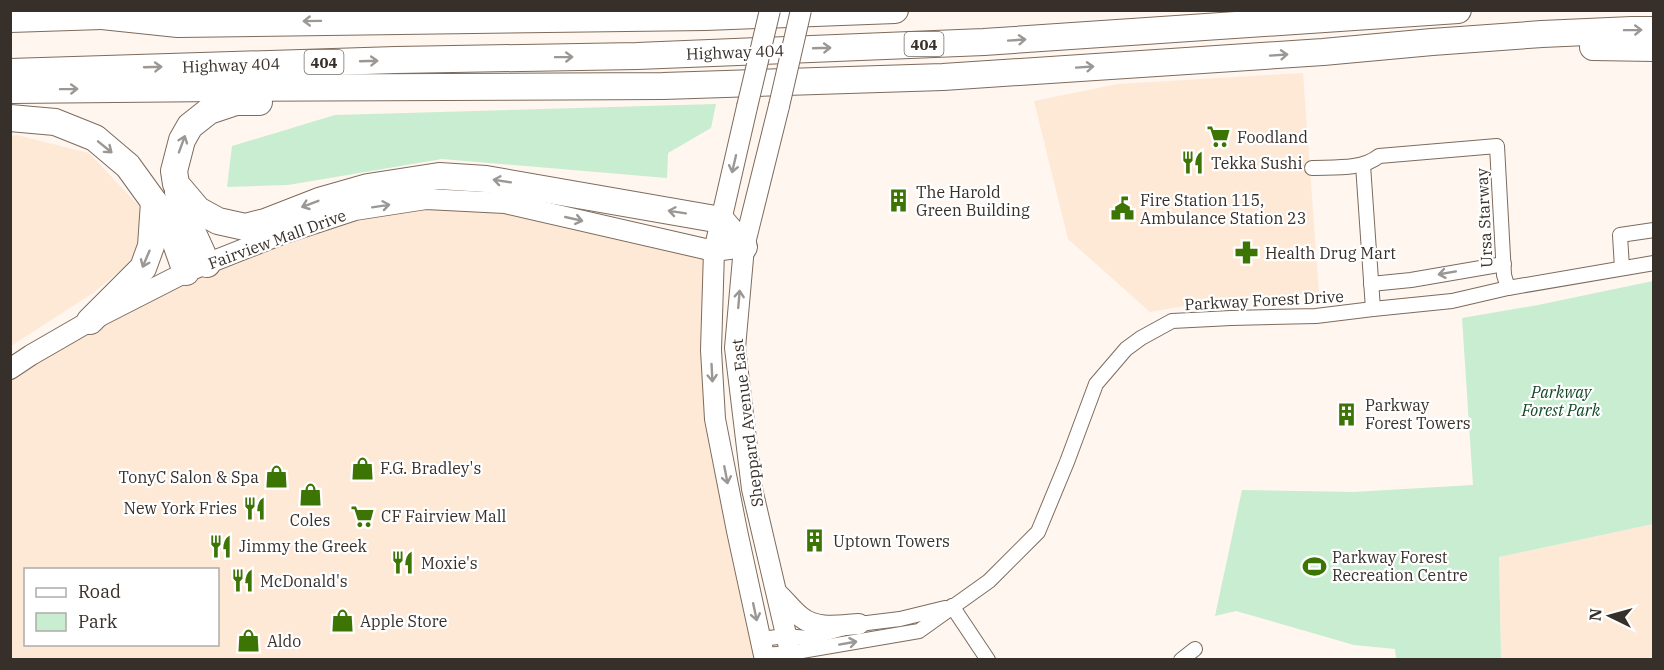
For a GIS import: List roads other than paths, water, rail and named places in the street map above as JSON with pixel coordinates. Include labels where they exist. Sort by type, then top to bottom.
[{"type":"highway","name":"404","points":[[10,19],[102,16],[146,10]]},
{"type":"highway","name":"404","points":[[102,16],[178,24],[705,17],[895,10]]},
{"type":"highway","name":"Highway 404","points":[[10,72],[408,60],[637,56],[984,42],[1458,10]]},
{"type":"highway","points":[[10,90],[663,86],[943,77],[1323,52],[1520,36],[1653,30]]},
{"type":"highway","points":[[1323,52],[1546,47],[1653,48]]},
{"type":"highway","points":[[196,268],[174,171],[179,150],[190,126],[208,111],[236,102],[766,94],[880,87],[943,77]]},
{"type":"highway","points":[[10,118],[55,122],[95,138],[128,166],[196,268]]},
{"type":"highway","points":[[176,184],[198,210],[218,221],[245,227],[265,222],[319,201],[368,187],[439,177],[486,179],[721,220],[744,247]]},
{"type":"highway","points":[[90,321],[143,268],[151,246],[154,202]]},
{"type":"main road","name":"Sheppard Avenue East","points":[[763,651],[715,419],[711,350],[714,251],[770,10]]},
{"type":"main road","name":"Sheppard Avenue East","points":[[789,650],[752,489],[735,348],[744,247],[801,10]]},
{"type":"main road","name":"Fairview Mall Drive","points":[[10,369],[90,321],[196,268],[282,234],[355,210],[426,199],[505,203],[714,251],[744,247]]},
{"type":"main road","points":[[777,592],[801,617],[812,623],[859,624]]},
{"type":"street","name":"Ursa Starway","points":[[1363,165],[1379,156],[1497,146],[1504,275],[1508,288]]},
{"type":"street","points":[[1312,168],[1363,165],[1373,309]]},
{"type":"street","points":[[1622,268],[1620,235],[1653,230]]},
{"type":"street","name":"Parkway Forest Drive","points":[[763,651],[789,650],[919,631],[989,581],[1038,532],[1096,384],[1126,349],[1172,321],[1316,316],[1452,301],[1508,288],[1653,262]]},
{"type":"street","points":[[1371,284],[1411,280],[1504,264]]},
{"type":"street","points":[[952,606],[988,660]]},
{"type":"street","name":"Parkway Forest Drive","points":[[789,650],[808,638],[859,624],[900,619],[952,606]]},
{"type":"street","points":[[1181,660],[1195,649]]},
{"type":"place","name":"Foodland","points":[[1219,137]]},
{"type":"place","name":"Tekka Sushi","points":[[1193,163]]},
{"type":"place","name":"The Harold Green Building","points":[[898,201]]},
{"type":"place","name":"Fire Station 115, Ambulance Station 23","points":[[1122,209]]},
{"type":"place","name":"Health Drug Mart","points":[[1247,253]]},
{"type":"place","name":"Parkway Forest Towers","points":[[1347,414]]},
{"type":"place","name":"F.G. Bradley's","points":[[362,468]]},
{"type":"place","name":"TonyC Salon & Spa","points":[[277,477]]},
{"type":"place","name":"Coles","points":[[310,495]]},
{"type":"place","name":"New York Fries","points":[[255,508]]},
{"type":"place","name":"CF Fairview Mall","points":[[363,516]]},
{"type":"place","name":"Uptown Towers","points":[[815,541]]},
{"type":"place","name":"Jimmy the Greek","points":[[221,546]]},
{"type":"place","name":"Moxie's","points":[[403,563]]},
{"type":"place","name":"Parkway Forest Recreation Centre","points":[[1314,566]]},
{"type":"place","name":"McDonald's","points":[[242,581]]},
{"type":"place","name":"Apple Store","points":[[342,621]]},
{"type":"place","name":"Aldo","points":[[249,641]]},
{"type":"park label","name":"Parkway Forest Park","points":[[1561,401]]}]
